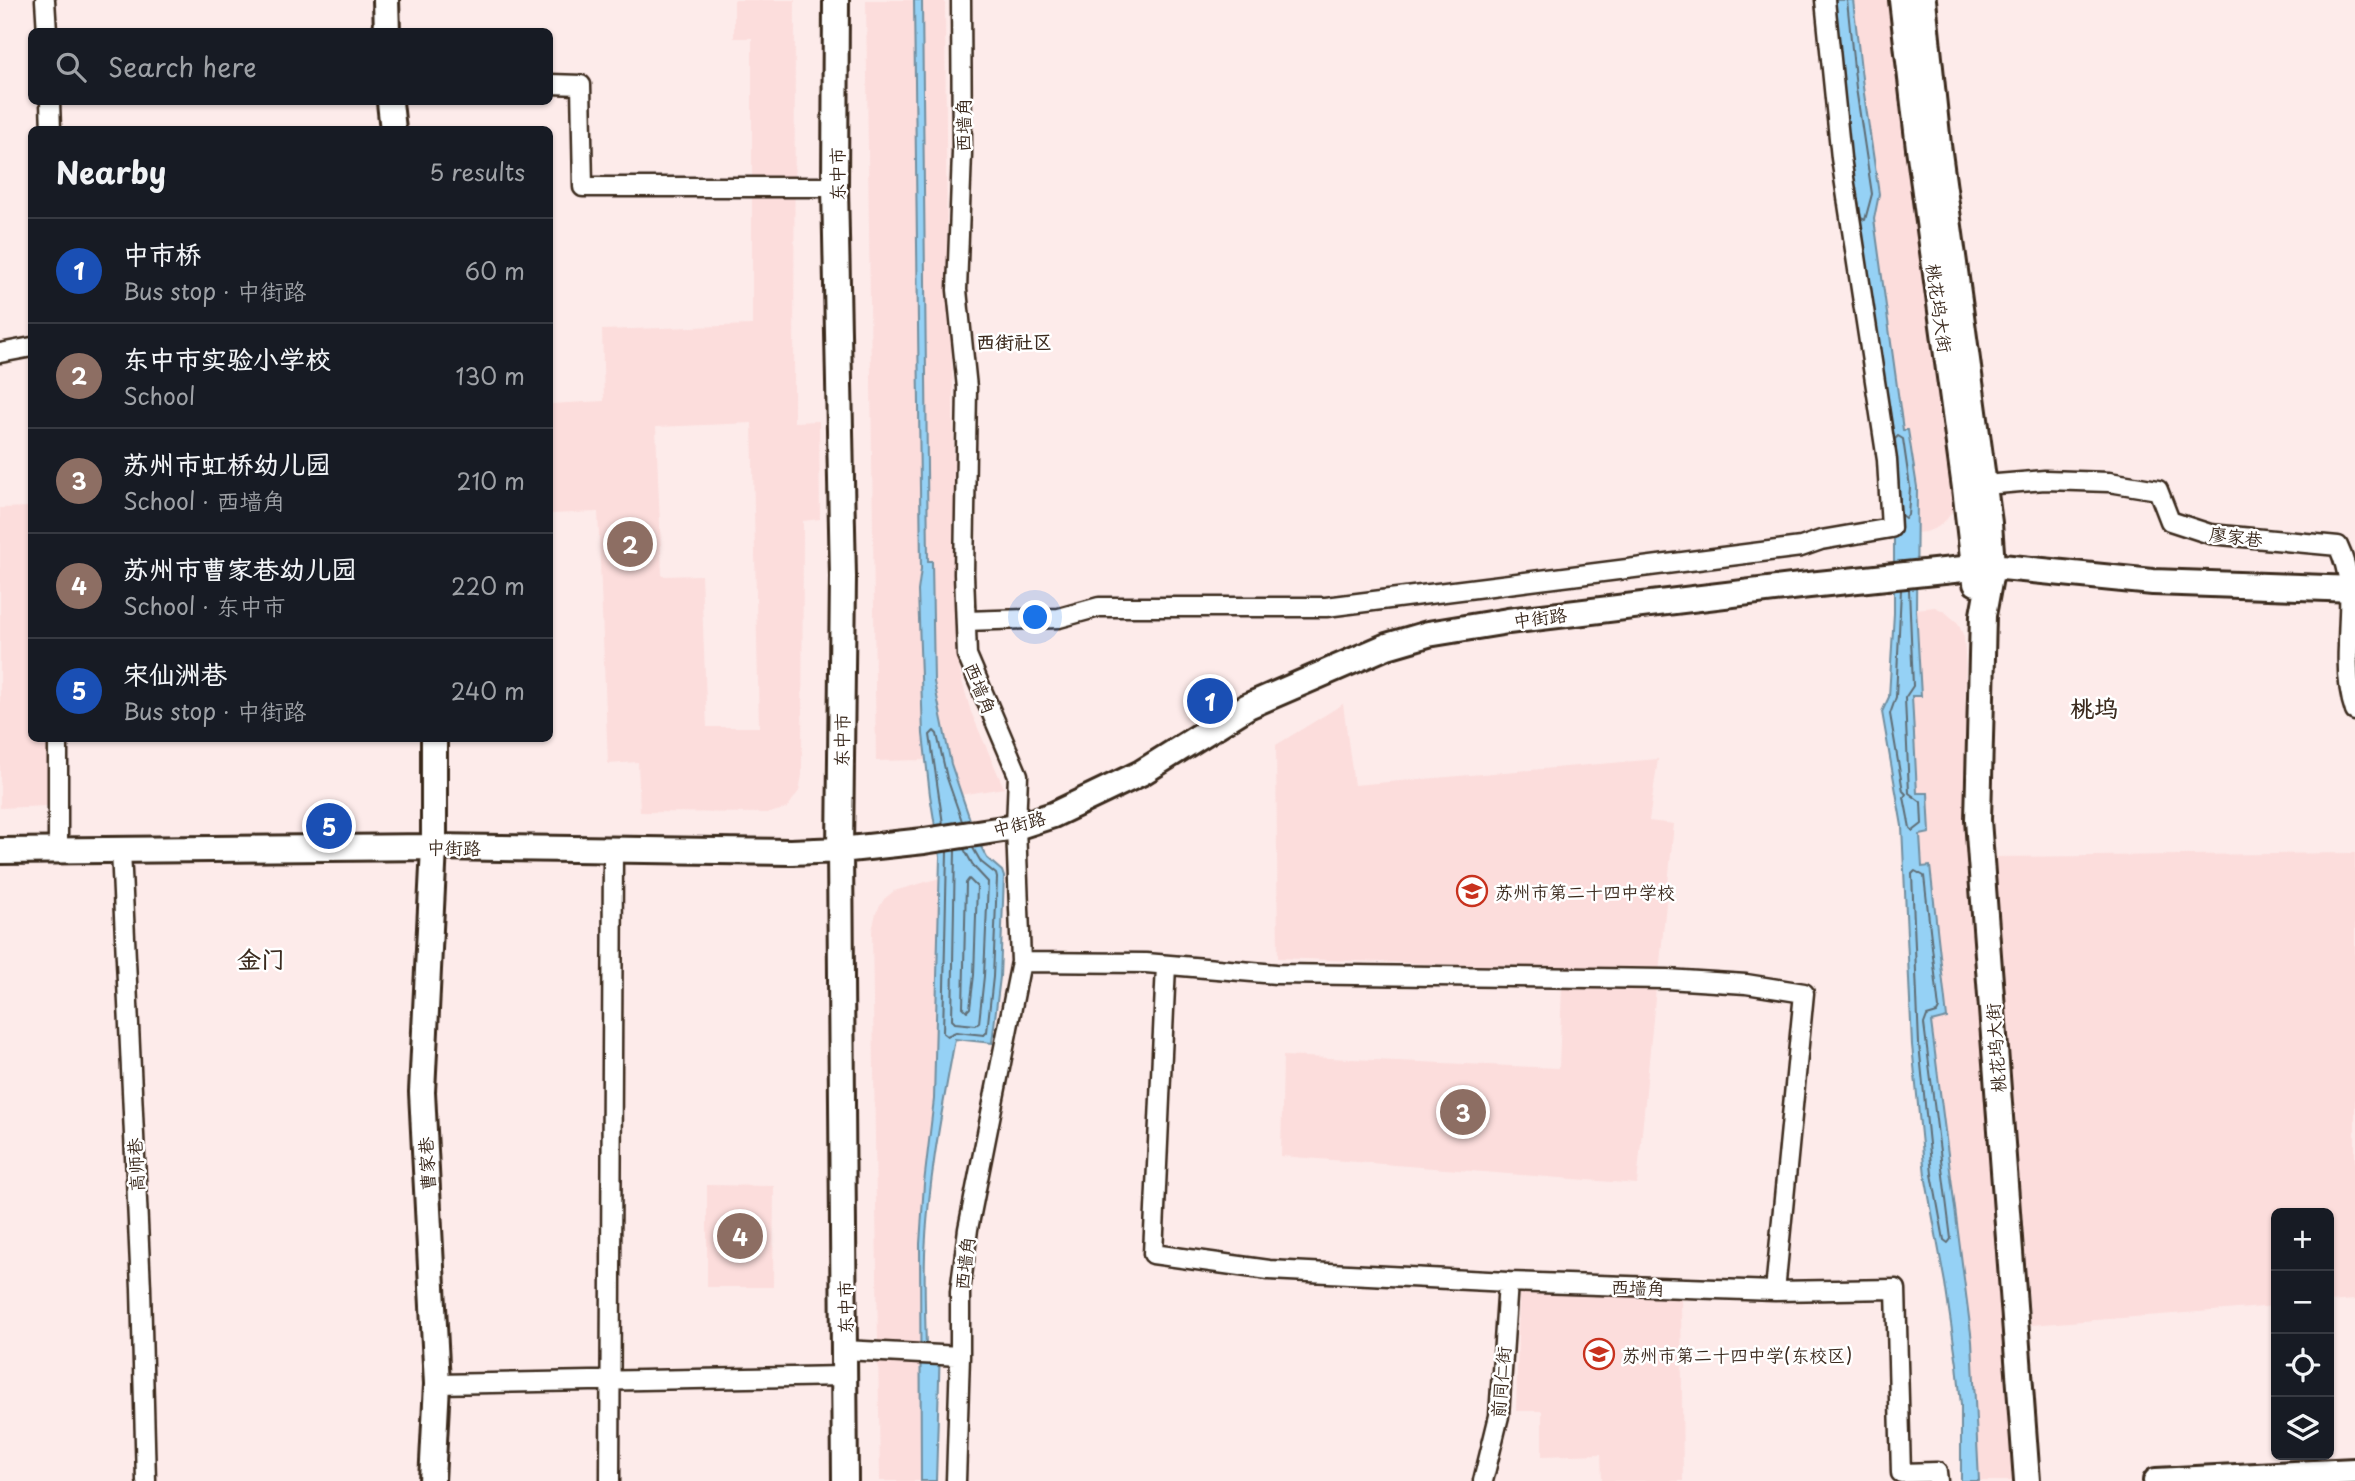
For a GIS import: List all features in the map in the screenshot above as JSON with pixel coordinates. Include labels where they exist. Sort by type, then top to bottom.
[{"type":"main road","points":[[386,0],[387,28]]},
{"type":"main road","name":"东中市","points":[[836,0],[835,187],[843,577],[840,850],[845,1481]]},
{"type":"main road","name":"桃花坞大街","points":[[1902,0],[1965,488],[1982,568]]},
{"type":"main road","name":"桃花坞大街","points":[[1923,0],[1947,212],[1985,485],[1978,784],[1980,859],[2027,1481]]},
{"type":"main road","points":[[390,105],[393,126]]},
{"type":"main road","points":[[1982,568],[2153,582],[2354,589]]},
{"type":"main road","name":"中街路","points":[[0,851],[434,847],[791,852],[924,841],[1005,829],[1053,815],[1141,773],[1248,706],[1387,646],[1427,634],[1522,619],[1982,568]]},
{"type":"main road","name":"曹家巷","points":[[432,1481],[437,1384],[422,1092],[434,847],[434,742]]},
{"type":"main road","points":[[2156,1481],[2355,1471]]},
{"type":"street","points":[[45,0],[47,28]]},
{"type":"street","name":"西墙角","points":[[956,1481],[954,1355],[960,1292],[968,1229],[1021,962],[1005,829],[1018,775],[967,655],[964,574],[967,387],[957,290],[962,153],[961,0]]},
{"type":"street","points":[[966,621],[1059,618],[1099,607],[1326,607],[1801,547],[1821,540],[1891,528],[1887,460],[1841,158],[1825,0]]},
{"type":"street","points":[[553,84],[581,85],[583,187],[835,187]]},
{"type":"street","points":[[50,105],[51,126]]},
{"type":"street","points":[[0,354],[28,348]]},
{"type":"street","name":"廖家巷","points":[[1985,485],[2045,480],[2109,482],[2158,490],[2170,521],[2210,534],[2338,546],[2347,561],[2354,589]]},
{"type":"street","points":[[2354,589],[2348,646],[2351,699],[2355,711]]},
{"type":"street","points":[[58,742],[58,850]]},
{"type":"street","name":"高师巷","points":[[121,850],[141,1288],[146,1481]]},
{"type":"street","points":[[610,1481],[613,850]]},
{"type":"street","points":[[1021,962],[1166,965],[1276,974],[1667,979],[1746,984],[1804,993],[1775,1291]]},
{"type":"street","name":"西墙角","points":[[1166,965],[1153,1254],[1269,1269],[1508,1282],[1775,1291],[1896,1289],[1900,1473],[1937,1472],[1938,1481]]},
{"type":"street","name":"前同仁街","points":[[1483,1481],[1499,1416],[1508,1282]]},
{"type":"street","points":[[844,1350],[954,1355]]},
{"type":"street","points":[[437,1384],[844,1376]]},
{"type":"shaded area","points":[[734,0],[795,0],[794,422],[819,421],[820,519],[803,521],[802,775],[799,791],[787,808],[770,813],[640,812],[638,762],[608,764],[598,512],[553,514],[553,404],[604,401],[602,330],[752,325],[752,38],[734,38]],"holes":[[[752,423],[759,727],[707,727],[701,575],[662,576],[656,427]]]},
{"type":"shaded area","points":[[866,0],[945,0],[947,262],[953,386],[956,649],[971,712],[1004,788],[960,795],[930,795],[926,760],[876,761]]},
{"type":"shaded area","points":[[1853,0],[1895,0],[1955,499],[1953,510],[1947,519],[1926,532],[1915,533],[1917,487],[1909,430],[1903,430],[1874,219],[1879,194]]},
{"type":"shaded area","points":[[28,507],[28,742],[47,742],[47,806],[0,808],[0,508]]},
{"type":"shaded area","points":[[1935,607],[1958,623],[1964,637],[1969,874],[1993,1155],[2015,1481],[1979,1481],[1972,1341],[1931,1021],[1947,1018],[1930,866],[1922,867],[1920,834],[1930,833],[1927,793],[1917,794],[1912,696],[1921,695],[1916,609]]},
{"type":"shaded area","name":"苏州市第二十四中学校","points":[[1343,704],[1354,785],[1658,759],[1649,821],[1674,824],[1659,973],[1278,958],[1276,745]]},
{"type":"shaded area","points":[[2355,853],[2355,1300],[2334,1302],[2334,1208],[2271,1208],[2271,1306],[2031,1325],[1993,857]]},
{"type":"shaded area","points":[[940,878],[934,1099],[920,1244],[921,1481],[880,1481],[872,931],[876,913],[884,899],[894,891]]},
{"type":"shaded area","points":[[1562,986],[1656,988],[1637,1184],[1281,1156],[1283,1056],[1559,1068]]},
{"type":"shaded area","points":[[707,1185],[774,1186],[773,1287],[707,1287]]},
{"type":"shaded area","name":"苏州市第二十四中学(东校区)","points":[[1519,1293],[1681,1298],[1683,1481],[1602,1481],[1601,1454],[1542,1456],[1542,1411],[1516,1411]]},
{"type":"water","points":[[914,0],[922,0],[928,561],[932,561],[934,682],[951,764],[976,837],[987,858],[1002,871],[1004,877],[1000,977],[992,1043],[955,1039],[929,1200],[925,1265],[926,1346],[940,1346],[936,1481],[921,1481],[920,1244],[934,1099],[940,857],[923,734],[918,591],[921,569]]},
{"type":"water","points":[[1828,0],[1853,0],[1879,194],[1874,219],[1903,430],[1908,430],[1917,487],[1916,609],[1921,696],[1912,696],[1917,793],[1928,793],[1930,833],[1920,835],[1922,867],[1930,866],[1947,1018],[1931,1022],[1972,1341],[1979,1481],[1961,1481],[1961,1405],[1957,1364],[1925,1175],[1912,1045],[1902,826],[1882,712],[1889,697],[1894,613],[1894,517],[1845,160]]},
{"type":"place","name":"东中市实验小学校","points":[[630,544]]},
{"type":"place","name":"中市桥","points":[[1210,701]]},
{"type":"place","name":"宋仙洲巷","points":[[329,826]]},
{"type":"place","name":"苏州市第二十四中学校","points":[[1472,891]]},
{"type":"place","name":"苏州市虹桥幼儿园","points":[[1463,1112]]},
{"type":"place","name":"苏州市曹家巷幼儿园","points":[[740,1236]]},
{"type":"place","name":"苏州市第二十四中学(东校区)","points":[[1599,1354]]},
{"type":"district","name":"西街社区","points":[[1014,341]]},
{"type":"district","name":"桃坞","points":[[2094,707]]},
{"type":"district","name":"金门","points":[[261,958]]}]
